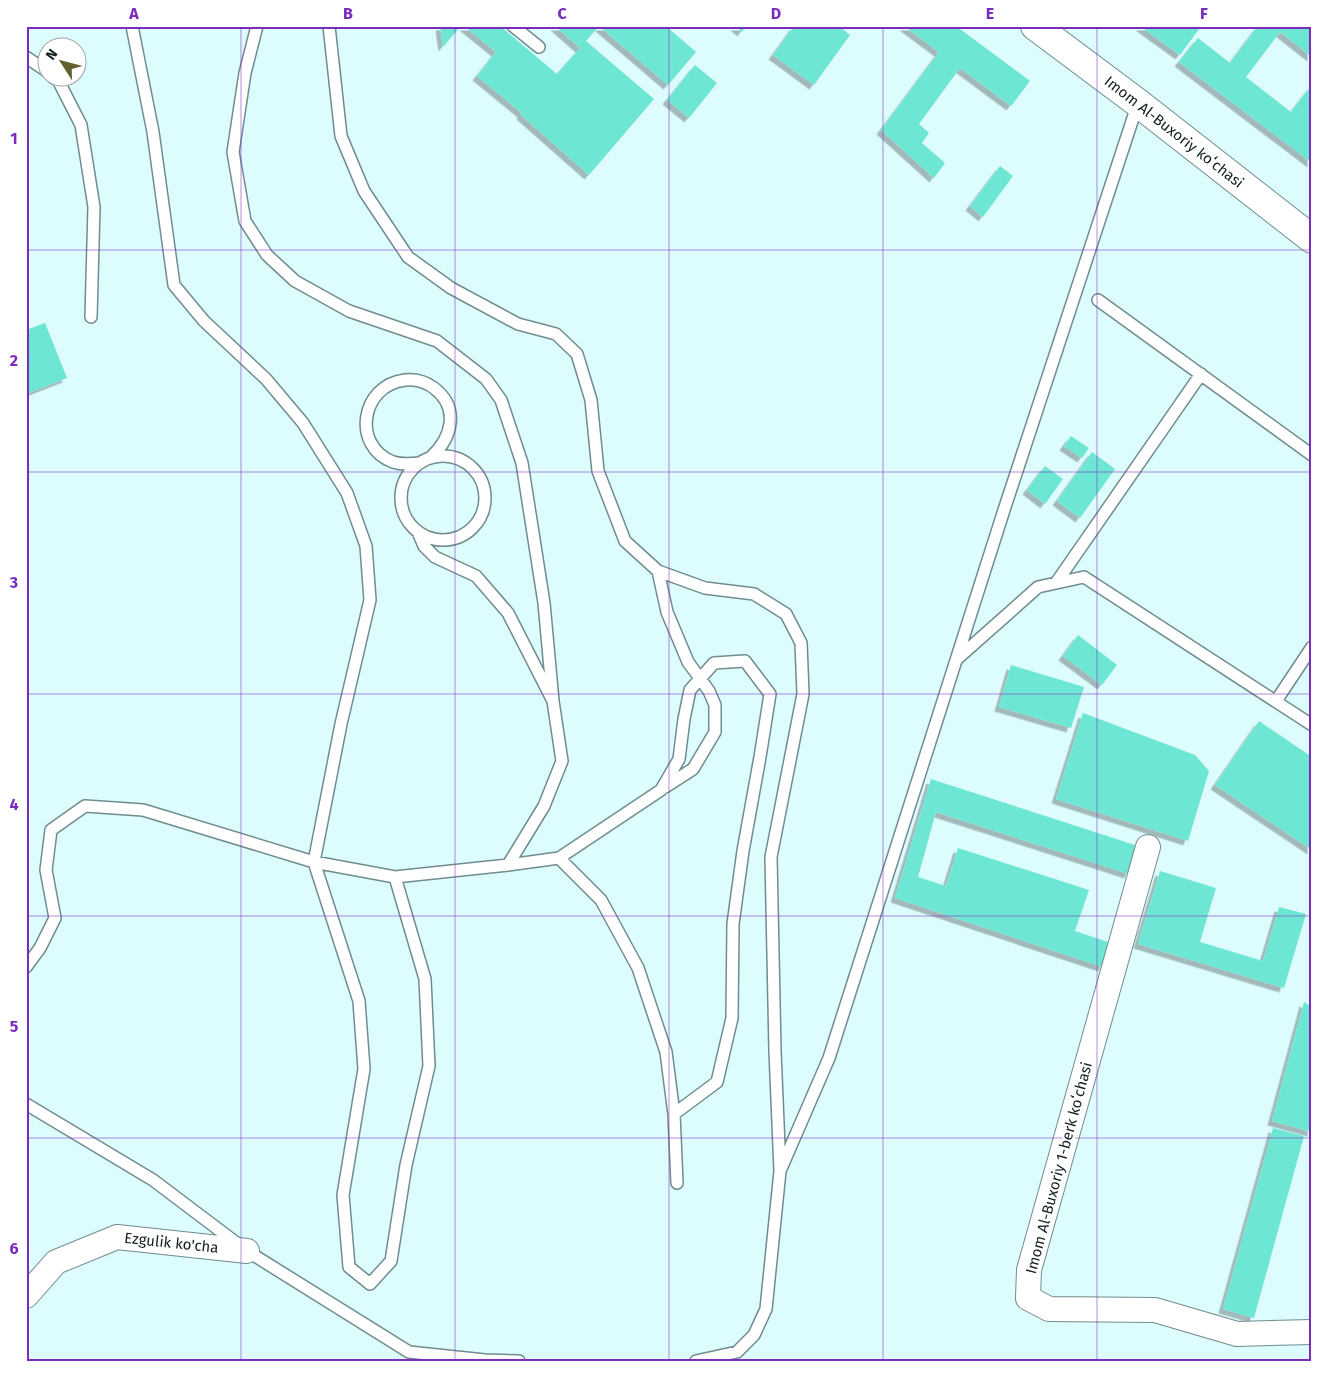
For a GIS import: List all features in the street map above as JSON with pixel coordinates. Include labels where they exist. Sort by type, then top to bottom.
[{"type":"street","name":"Imom Al-Buxoriy koʻchasi","points":[[1035,26],[1138,102],[1312,239]]},
{"type":"street","name":"Imom Al-Buxoriy 1-berk koʻchasi","points":[[1148,847],[1029,1270],[1028,1298],[1048,1309],[1155,1310],[1237,1334],[1312,1332]]},
{"type":"street","name":"Ezgulik ko'cha","points":[[26,1296],[56,1262],[117,1237],[247,1251]]},
{"type":"lane","points":[[132,26],[153,132],[174,285],[204,321],[266,379],[303,423],[346,493],[366,546],[370,600],[341,724],[314,862],[358,1000],[364,1069],[343,1195],[349,1267],[370,1284],[391,1261],[406,1165],[429,1066],[425,979],[395,877]]},
{"type":"lane","points":[[257,26],[245,74],[233,152],[245,221],[267,255],[295,281],[349,311],[436,341],[486,379],[501,400],[522,464],[544,603],[553,701],[562,761],[544,806],[508,865]]},
{"type":"lane","points":[[329,26],[341,136],[364,191],[408,257],[451,288],[518,324],[556,334],[577,354],[591,400],[598,471],[625,541],[658,570],[705,588],[754,594],[786,614],[801,643],[803,694],[771,857],[775,1051],[780,1172],[766,1309],[754,1335],[737,1352],[696,1361]]},
{"type":"lane","points":[[513,26],[539,47]]},
{"type":"lane","points":[[26,57],[38,65]]},
{"type":"lane","points":[[62,88],[81,125],[94,208],[91,317]]},
{"type":"lane","points":[[780,1172],[829,1058],[956,660],[1138,102]]},
{"type":"lane","points":[[1098,300],[1312,455]]},
{"type":"lane","points":[[1056,583],[1201,374]]},
{"type":"lane","points":[[420,463],[410,472],[404,484],[401,497],[403,510],[408,522],[418,532],[430,538],[443,540],[467,533],[477,524],[484,512],[486,499],[484,486],[479,474],[469,464],[445,455],[420,463],[406,464],[394,462],[382,456],[373,446],[367,434],[368,408],[375,396],[384,387],[397,381],[423,382],[443,398],[449,410],[450,424],[448,437],[432,458]]},
{"type":"lane","points":[[418,532],[424,546],[436,557],[476,576],[508,613],[553,701]]},
{"type":"lane","points":[[26,967],[40,948],[55,918],[46,870],[51,830],[85,806],[143,810],[314,862],[395,877],[559,858],[693,769],[715,732],[715,705],[709,691],[688,662],[668,612],[658,570]]},
{"type":"lane","points":[[956,660],[1038,586],[1084,577],[1312,725]]},
{"type":"lane","points":[[1276,701],[1312,647]]},
{"type":"lane","points":[[661,790],[679,759],[690,690],[714,663],[745,661],[770,694],[742,851],[733,924],[732,1018],[717,1082],[674,1114]]},
{"type":"lane","points":[[559,858],[601,900],[638,968],[666,1052],[674,1114],[677,1183]]},
{"type":"lane","points":[[26,1104],[153,1180],[247,1251],[409,1352],[484,1360],[519,1361]]},
{"type":"building","points":[[440,26],[461,26],[443,47]]},
{"type":"building","points":[[464,26],[500,26],[557,74],[580,48],[555,26],[599,26],[586,41],[654,99],[589,175],[521,115],[522,113],[477,76],[496,52]]},
{"type":"building","points":[[599,26],[666,26],[696,52],[668,85]]},
{"type":"building","points":[[735,26],[746,26],[742,32]]},
{"type":"building","points":[[794,26],[839,26],[850,35],[814,85],[773,55]]},
{"type":"building","points":[[904,26],[956,26],[1030,81],[1011,106],[960,68],[919,124],[929,133],[922,143],[945,163],[934,178],[881,130],[939,52]]},
{"type":"building","points":[[1140,26],[1195,26],[1199,29],[1180,55]]},
{"type":"building","points":[[1258,26],[1312,26],[1312,57],[1280,32],[1246,77],[1291,112],[1312,85],[1312,163],[1179,62],[1198,38],[1230,63]]},
{"type":"building","points":[[695,65],[717,83],[689,118],[667,100]]},
{"type":"building","points":[[1000,166],[1013,176],[983,217],[970,206]]},
{"type":"building","points":[[45,323],[67,378],[26,394],[26,330]]},
{"type":"building","points":[[1071,436],[1089,448],[1082,458],[1064,446]]},
{"type":"building","points":[[1092,452],[1115,469],[1080,518],[1057,501]]},
{"type":"building","points":[[1045,466],[1063,479],[1045,504],[1027,490]]},
{"type":"building","points":[[1078,635],[1117,665],[1102,685],[1063,656]]},
{"type":"building","points":[[1011,665],[1084,687],[1071,728],[999,707]]},
{"type":"building","points":[[1083,713],[1195,755],[1209,771],[1188,841],[1056,799]]},
{"type":"building","points":[[1259,721],[1312,757],[1312,850],[1215,785]]},
{"type":"building","points":[[931,779],[1138,846],[1129,874],[936,812],[918,877],[946,886],[958,848],[1089,890],[1075,931],[1111,943],[1103,967],[895,898]]},
{"type":"building","points":[[1160,871],[1216,888],[1200,942],[1263,961],[1279,907],[1306,914],[1284,988],[1138,944]]},
{"type":"building","points":[[1304,1002],[1312,1007],[1312,1132],[1272,1121]]},
{"type":"building","points":[[1273,1128],[1304,1136],[1254,1318],[1223,1309]]},
{"type":"building","points":[[957,1359],[974,1359],[974,1361],[957,1361]]}]
